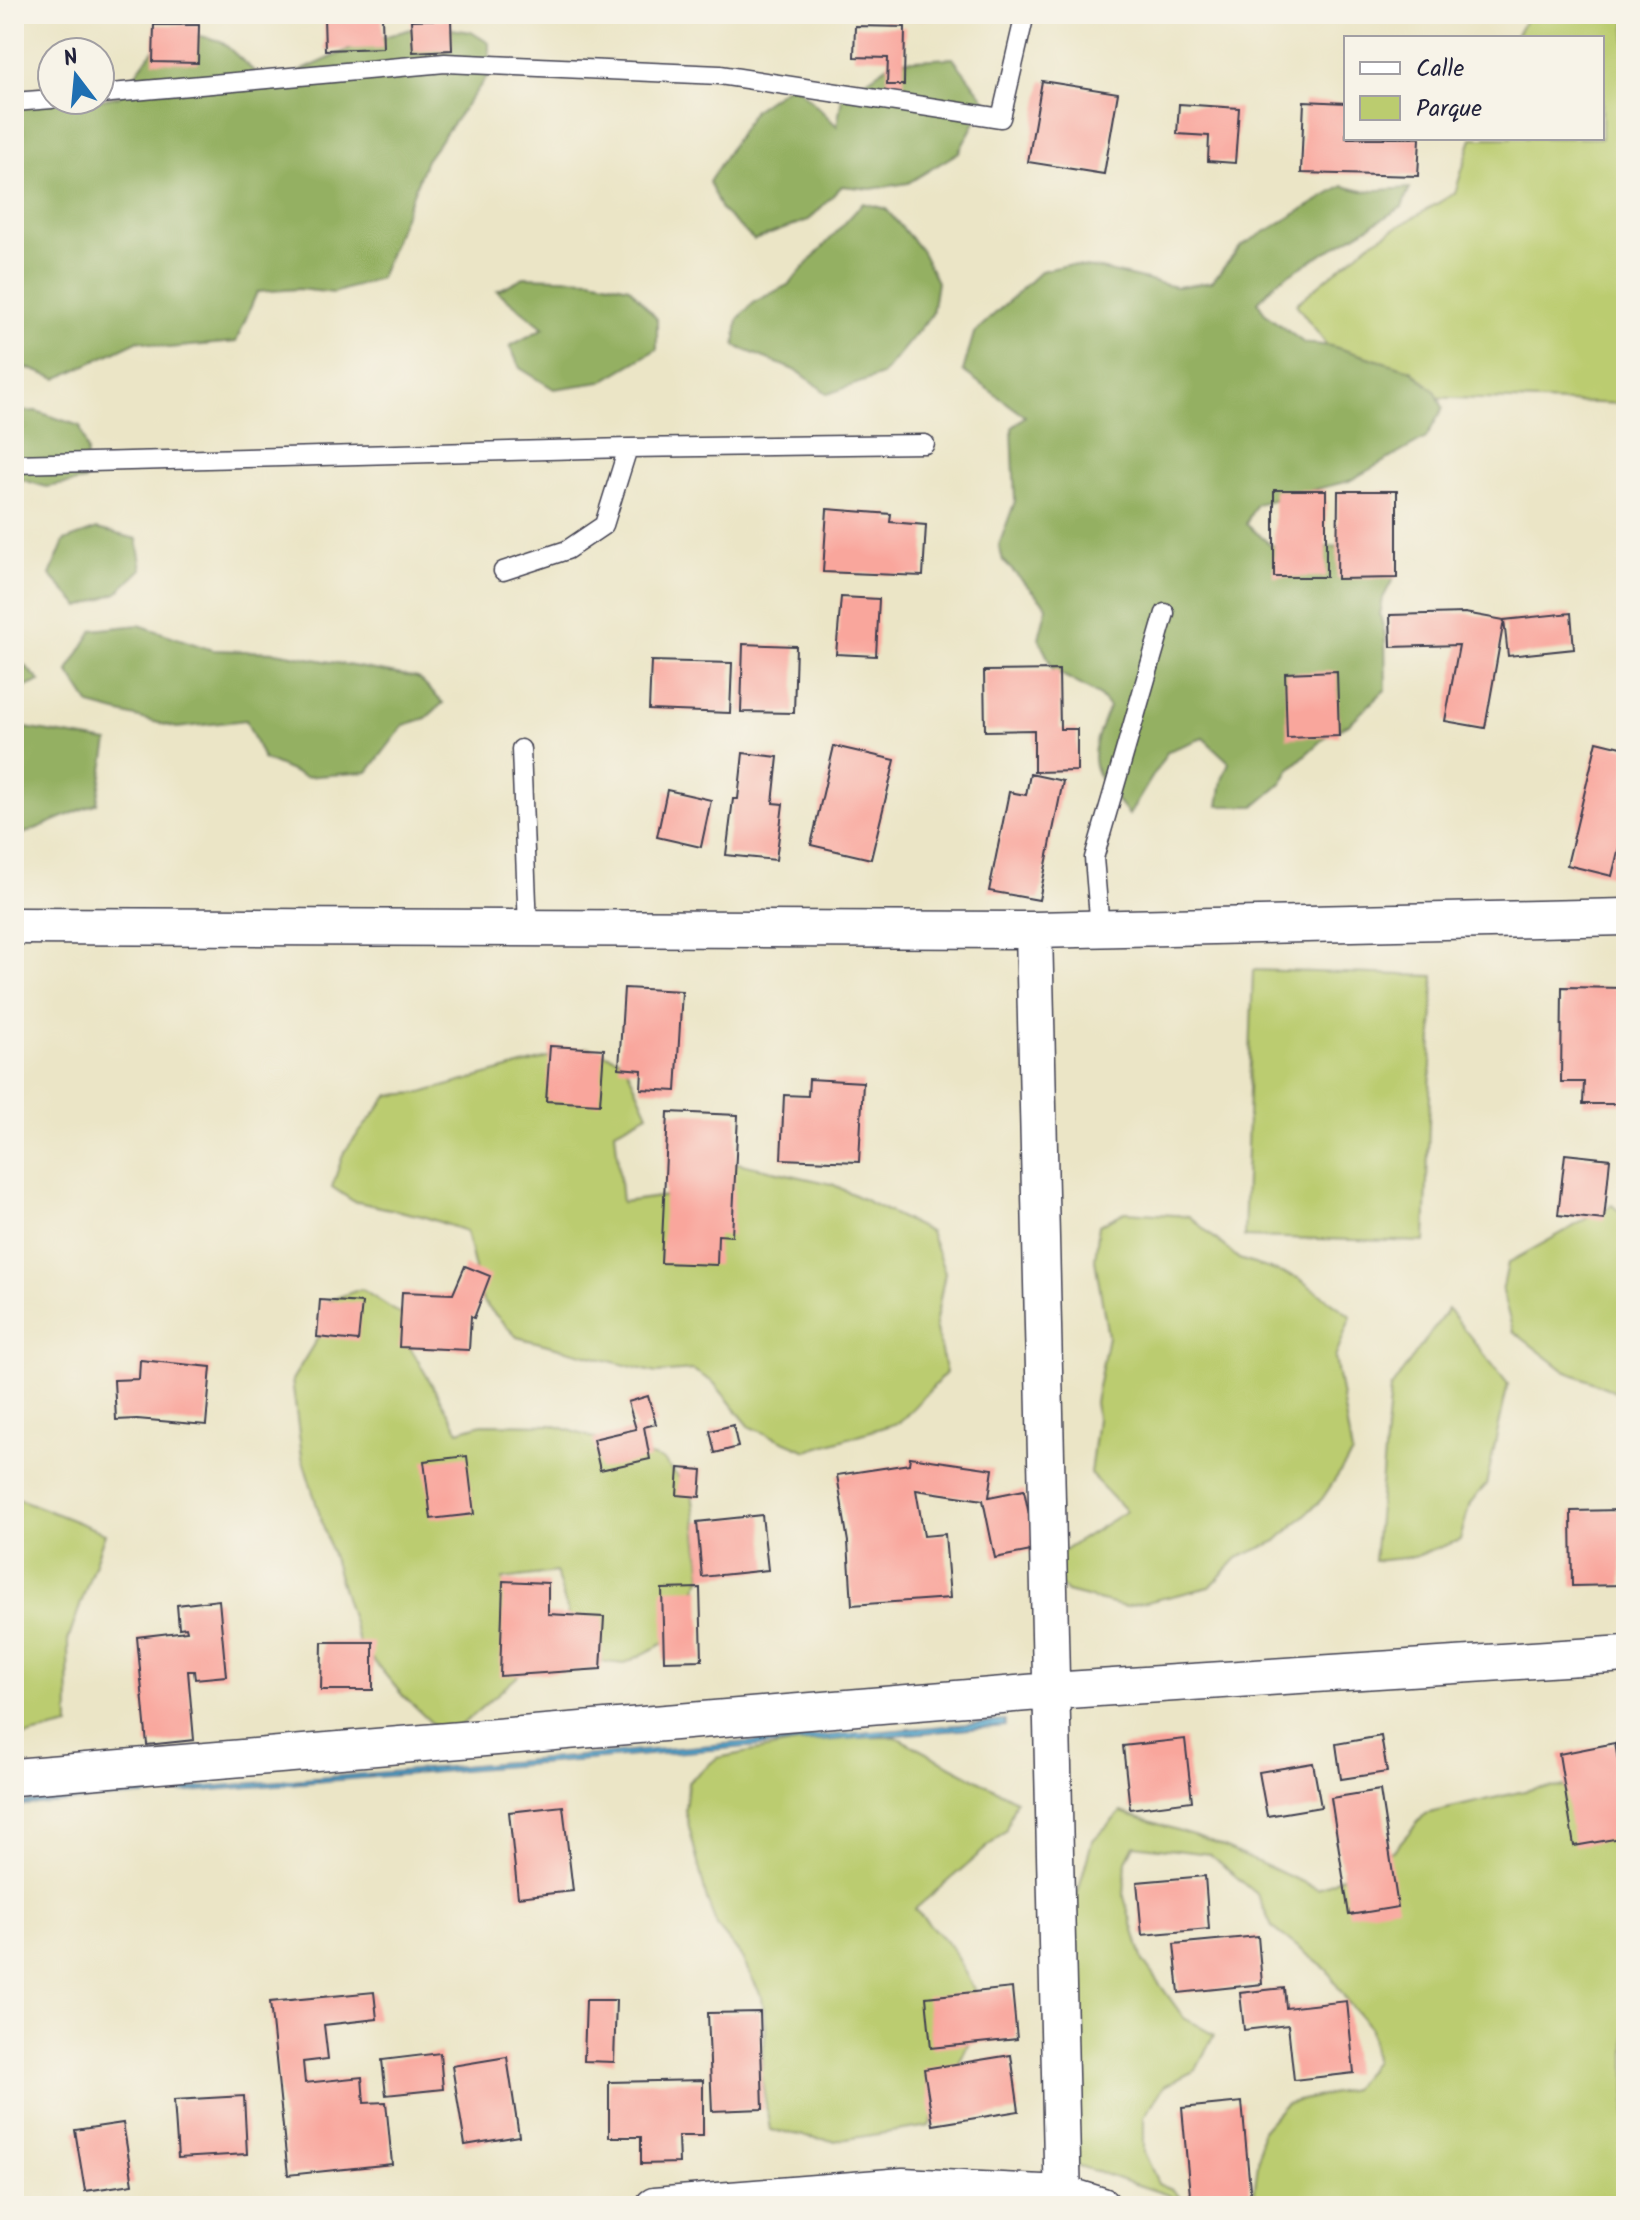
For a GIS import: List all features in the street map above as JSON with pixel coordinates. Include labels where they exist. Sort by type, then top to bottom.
[{"type":"street","points":[[14,926],[1034,930],[1626,917]]},
{"type":"street","points":[[1034,930],[1063,2200]]},
{"type":"street","points":[[14,1777],[1051,1691],[1626,1654]]},
{"type":"street","points":[[654,2206],[903,2186],[1102,2206]]},
{"type":"lane","points":[[116,93],[445,63],[720,75],[1001,118],[1025,14]]},
{"type":"lane","points":[[14,102],[36,100]]},
{"type":"lane","points":[[14,464],[628,448],[925,444]]},
{"type":"lane","points":[[503,571],[567,550],[604,525],[628,448]]},
{"type":"lane","points":[[1100,929],[1094,858],[1165,613]]},
{"type":"lane","points":[[521,749],[528,928]]},
{"type":"green space","points":[[1529,14],[1626,14],[1626,404],[1364,395],[1296,304],[1370,243],[1455,193],[1471,140],[1604,140],[1604,36],[1516,36]]},
{"type":"green space","points":[[425,25],[471,32],[489,43],[489,74],[426,160],[380,278],[334,293],[298,289],[257,292],[236,342],[168,348],[139,340],[57,379],[14,363],[14,101],[36,101],[36,116],[116,116],[116,97],[156,46],[192,34],[221,41],[269,85],[366,42]]},
{"type":"green space","points":[[953,58],[986,101],[959,152],[908,183],[871,189],[842,186],[809,220],[754,240],[721,210],[709,182],[754,110],[793,83],[837,126],[842,97],[894,61]]},
{"type":"green space","points":[[1343,186],[1363,191],[1410,188],[1402,207],[1276,282],[1258,302],[1265,314],[1304,343],[1331,346],[1411,370],[1436,392],[1443,408],[1426,438],[1349,481],[1256,504],[1246,524],[1271,545],[1352,547],[1389,555],[1393,579],[1383,598],[1380,615],[1385,635],[1386,689],[1349,724],[1325,737],[1290,769],[1281,784],[1255,806],[1218,806],[1222,780],[1229,762],[1203,738],[1168,751],[1129,815],[1106,787],[1095,766],[1096,742],[1109,707],[1099,695],[1053,670],[1039,638],[1047,606],[1003,561],[999,545],[1015,501],[1012,428],[1025,416],[963,371],[974,333],[1041,271],[1068,265],[1100,269],[1176,287],[1212,282],[1241,246]]},
{"type":"green space","points":[[863,203],[886,209],[921,250],[937,282],[932,314],[882,375],[828,394],[799,372],[735,346],[738,319],[754,302],[788,285]]},
{"type":"green space","points":[[524,277],[591,279],[629,287],[657,319],[657,349],[601,382],[554,389],[520,368],[510,346],[544,328],[497,291]]},
{"type":"green space","points":[[36,411],[80,426],[87,451],[85,481],[46,487],[14,477],[14,412]]},
{"type":"green space","points":[[97,529],[137,539],[142,569],[117,593],[80,607],[50,575],[64,541]]},
{"type":"green space","points":[[139,625],[212,650],[276,652],[418,678],[443,703],[426,718],[404,725],[368,772],[305,777],[263,759],[246,720],[177,728],[90,705],[68,671],[93,630]]},
{"type":"green space","points":[[14,655],[40,681],[14,692]]},
{"type":"green space","points":[[14,726],[108,742],[97,803],[23,834],[14,828]]},
{"type":"green space","points":[[1253,970],[1434,976],[1425,1242],[1244,1237]]},
{"type":"green space","points":[[588,1047],[624,1061],[648,1114],[615,1131],[622,1202],[666,1196],[701,1155],[832,1184],[930,1232],[945,1273],[935,1325],[946,1373],[900,1422],[807,1451],[750,1427],[714,1383],[693,1370],[656,1373],[517,1337],[483,1302],[466,1231],[422,1216],[353,1201],[332,1187],[344,1152],[389,1095],[421,1093]]},
{"type":"green space","points":[[1612,1205],[1626,1218],[1624,1395],[1565,1371],[1513,1331],[1502,1292],[1508,1263]]},
{"type":"green space","points":[[1125,1212],[1189,1216],[1239,1259],[1298,1278],[1351,1316],[1335,1358],[1352,1454],[1322,1499],[1277,1541],[1237,1558],[1210,1587],[1125,1607],[1067,1592],[1040,1566],[1126,1511],[1090,1474],[1097,1418],[1095,1402],[1108,1336],[1095,1260],[1099,1225]]},
{"type":"green space","points":[[361,1289],[411,1321],[411,1349],[459,1431],[482,1424],[553,1425],[663,1460],[692,1492],[702,1576],[670,1640],[624,1664],[581,1659],[556,1572],[503,1579],[524,1659],[517,1677],[459,1727],[440,1731],[403,1696],[359,1643],[302,1457],[292,1380],[318,1337],[327,1301]]},
{"type":"green space","points":[[1448,1309],[1508,1384],[1486,1485],[1470,1503],[1460,1540],[1414,1557],[1374,1561],[1390,1389]]},
{"type":"green space","points":[[14,1497],[105,1533],[68,1641],[69,1726],[14,1739]]},
{"type":"green space","points":[[896,1737],[1016,1800],[1005,1832],[915,1909],[951,1947],[985,2009],[929,2126],[834,2141],[770,2130],[761,2074],[766,2028],[762,1997],[739,1953],[718,1928],[707,1900],[685,1810],[688,1782],[717,1758],[825,1738]]},
{"type":"green space","points":[[1626,1786],[1626,2206],[1246,2206],[1253,2203],[1262,2130],[1285,2104],[1352,2089],[1374,2061],[1370,2027],[1347,2001],[1327,1970],[1272,1927],[1257,1894],[1209,1854],[1134,1845],[1126,1861],[1124,1897],[1143,1961],[1184,2018],[1214,2035],[1196,2070],[1164,2086],[1144,2117],[1144,2152],[1158,2183],[1172,2189],[1189,2206],[1168,2195],[1070,2163],[1053,2065],[1078,1951],[1072,1914],[1092,1841],[1121,1812],[1208,1840],[1318,1889],[1394,1850],[1425,1814],[1537,1788]]},
{"type":"water","points":[[1005,1721],[1005,1726],[14,1806],[14,1803]]},
{"type":"building","points":[[884,14],[967,14],[967,16],[884,22]]},
{"type":"building","points":[[382,16],[383,48],[325,50],[324,17]]},
{"type":"building","points":[[451,19],[452,50],[413,52],[411,20]]},
{"type":"building","points":[[154,25],[199,25],[198,63],[153,62]]},
{"type":"building","points":[[855,26],[905,27],[904,85],[887,85],[888,58],[854,57]]},
{"type":"building","points":[[1042,81],[1118,93],[1104,174],[1028,162]]},
{"type":"building","points":[[1304,101],[1344,103],[1344,140],[1420,140],[1418,176],[1301,173]]},
{"type":"building","points":[[1179,104],[1239,108],[1235,163],[1208,161],[1209,136],[1177,134]]},
{"type":"building","points":[[1274,490],[1326,490],[1326,577],[1274,577]]},
{"type":"building","points":[[1338,491],[1397,491],[1397,578],[1337,579]]},
{"type":"building","points":[[827,509],[891,514],[890,522],[926,525],[923,576],[823,572]]},
{"type":"building","points":[[841,597],[879,599],[876,656],[836,654]]},
{"type":"building","points":[[1465,613],[1504,620],[1485,728],[1445,721],[1459,645],[1391,647],[1390,615]]},
{"type":"building","points":[[1571,613],[1574,649],[1508,656],[1504,620]]},
{"type":"building","points":[[743,644],[796,646],[794,713],[741,712]]},
{"type":"building","points":[[651,661],[732,663],[730,713],[649,710]]},
{"type":"building","points":[[1059,670],[1060,729],[1077,729],[1077,771],[1034,772],[1034,730],[985,731],[984,671]]},
{"type":"building","points":[[1337,671],[1339,736],[1287,738],[1285,673]]},
{"type":"building","points":[[1597,741],[1626,748],[1626,819],[1612,876],[1567,865]]},
{"type":"building","points":[[834,746],[895,760],[871,859],[811,845]]},
{"type":"building","points":[[743,753],[778,757],[773,803],[783,804],[776,860],[726,855],[733,799],[738,799]]},
{"type":"building","points":[[1030,774],[1063,781],[1039,900],[989,891],[1009,792],[1026,795]]},
{"type":"building","points":[[667,790],[711,800],[701,847],[657,837]]},
{"type":"building","points":[[1562,987],[1626,988],[1626,1104],[1583,1104],[1584,1082],[1561,1082]]},
{"type":"building","points":[[624,988],[682,991],[676,1091],[641,1089],[642,1070],[619,1068]]},
{"type":"building","points":[[550,1046],[604,1049],[600,1104],[546,1101]]},
{"type":"building","points":[[809,1079],[863,1082],[859,1162],[781,1159],[784,1095],[808,1096]]},
{"type":"building","points":[[668,1112],[738,1115],[732,1236],[718,1235],[717,1265],[661,1263]]},
{"type":"building","points":[[1565,1154],[1610,1159],[1604,1220],[1558,1215]]},
{"type":"building","points":[[465,1266],[490,1276],[474,1318],[471,1316],[469,1350],[399,1347],[402,1292],[453,1294]]},
{"type":"building","points":[[320,1300],[362,1303],[358,1341],[317,1337]]},
{"type":"building","points":[[140,1360],[211,1367],[206,1425],[116,1420],[114,1380],[139,1379]]},
{"type":"building","points":[[648,1396],[656,1424],[644,1427],[650,1459],[600,1470],[593,1439],[636,1429],[628,1402]]},
{"type":"building","points":[[733,1425],[738,1447],[715,1453],[710,1431]]},
{"type":"building","points":[[467,1456],[474,1514],[431,1519],[424,1461]]},
{"type":"building","points":[[910,1457],[993,1469],[989,1497],[1024,1490],[1036,1550],[995,1558],[983,1500],[916,1490],[924,1536],[945,1534],[950,1598],[852,1605],[848,1542],[837,1475],[909,1464]]},
{"type":"building","points":[[679,1468],[702,1470],[700,1497],[677,1495]]},
{"type":"building","points":[[1621,1510],[1622,1585],[1572,1586],[1571,1511]]},
{"type":"building","points":[[762,1515],[768,1570],[702,1577],[697,1522]]},
{"type":"building","points":[[503,1581],[548,1583],[548,1614],[604,1617],[601,1669],[500,1676]]},
{"type":"building","points":[[700,1588],[702,1660],[664,1661],[662,1589]]},
{"type":"building","points":[[219,1600],[226,1676],[195,1679],[194,1671],[188,1671],[194,1740],[147,1745],[137,1637],[187,1631],[186,1627],[179,1628],[177,1605]]},
{"type":"building","points":[[322,1642],[373,1642],[373,1690],[321,1690]]},
{"type":"building","points":[[1381,1736],[1387,1772],[1341,1779],[1336,1744]]},
{"type":"building","points":[[1185,1739],[1192,1801],[1130,1809],[1123,1746]]},
{"type":"building","points":[[1615,1743],[1626,1808],[1626,1837],[1574,1846],[1559,1754]]},
{"type":"building","points":[[1313,1763],[1321,1807],[1267,1816],[1259,1772]]},
{"type":"building","points":[[1380,1790],[1398,1907],[1349,1915],[1331,1798]]},
{"type":"building","points":[[563,1806],[573,1891],[518,1897],[509,1812]]},
{"type":"building","points":[[1205,1876],[1209,1929],[1142,1935],[1137,1882]]},
{"type":"building","points":[[1258,1936],[1262,1984],[1179,1993],[1174,1944]]},
{"type":"building","points":[[1012,1988],[1017,2039],[931,2048],[926,1997]]},
{"type":"building","points":[[1284,1988],[1286,2008],[1347,2001],[1354,2073],[1294,2080],[1288,2025],[1244,2030],[1240,1993]]},
{"type":"building","points":[[374,1992],[377,2019],[324,2025],[328,2059],[303,2062],[305,2083],[362,2077],[364,2103],[386,2102],[392,2164],[288,2175],[270,2002]]},
{"type":"building","points":[[586,2000],[616,2000],[614,2062],[584,2061]]},
{"type":"building","points":[[760,2012],[763,2109],[712,2111],[708,2013]]},
{"type":"building","points":[[440,2053],[443,2089],[386,2095],[382,2060]]},
{"type":"building","points":[[1011,2055],[1019,2111],[933,2125],[924,2069]]},
{"type":"building","points":[[507,2057],[519,2136],[465,2145],[452,2066]]},
{"type":"building","points":[[703,2080],[703,2136],[678,2136],[679,2163],[641,2164],[641,2137],[609,2137],[609,2082]]},
{"type":"building","points":[[244,2096],[247,2154],[178,2158],[174,2100]]},
{"type":"building","points":[[1242,2102],[1251,2200],[1191,2206],[1182,2108]]},
{"type":"building","points":[[123,2123],[133,2184],[85,2191],[75,2130]]}]
